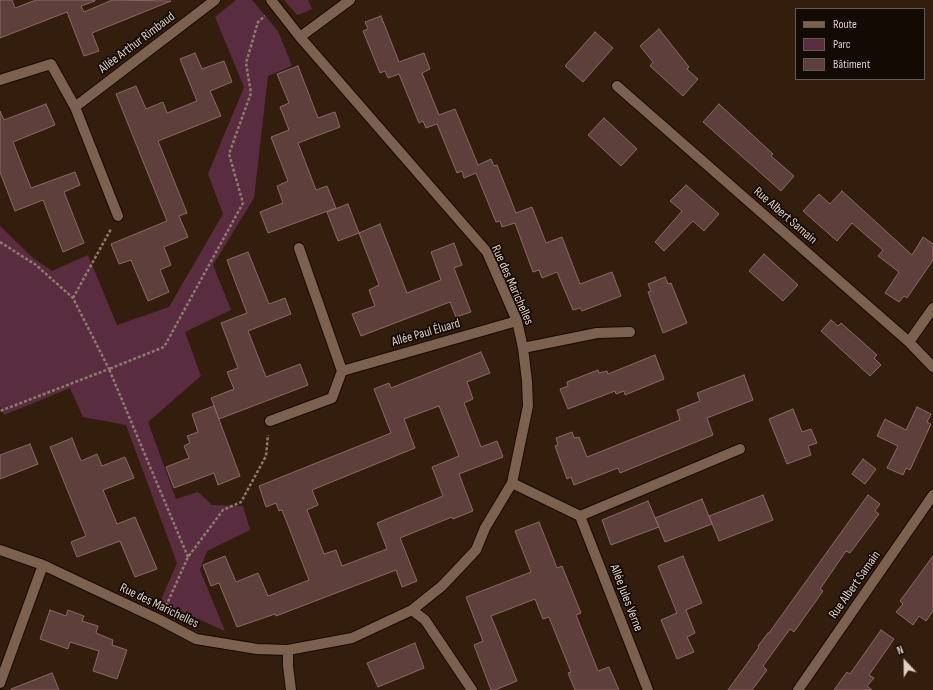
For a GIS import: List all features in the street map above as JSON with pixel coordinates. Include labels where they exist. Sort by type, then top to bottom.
[{"type":"street","name":"Allée Arthur Rimbaud","points":[[75,106],[215,0]]},
{"type":"street","points":[[300,37],[350,0]]},
{"type":"street","name":"Rue des Marichelles","points":[[0,550],[43,565],[160,620],[196,639],[256,650],[288,650],[352,638],[412,610],[442,586],[476,550],[485,528],[512,483],[528,406],[527,381],[523,348],[517,321],[487,252],[300,37],[274,3]]},
{"type":"street","points":[[0,80],[51,64],[75,106],[118,216]]},
{"type":"street","name":"Rue Albert Samain","points":[[617,86],[909,342],[933,367]]},
{"type":"street","points":[[270,420],[332,398],[342,371],[299,248]]},
{"type":"street","points":[[909,342],[933,308]]},
{"type":"street","name":"Allée Paul Éluard","points":[[342,371],[517,321]]},
{"type":"street","points":[[523,348],[598,333],[630,332]]},
{"type":"street","points":[[512,483],[580,516],[740,449]]},
{"type":"street","name":"Rue Albert Samain","points":[[798,690],[933,494]]},
{"type":"street","name":"Allée Jules Verne","points":[[580,516],[648,690]]},
{"type":"street","points":[[0,683],[2,673],[43,565]]},
{"type":"street","points":[[412,610],[425,620],[472,690]]},
{"type":"street","points":[[288,650],[291,690]]},
{"type":"path","points":[[0,411],[164,347],[243,203],[229,154],[251,93],[246,63],[258,22],[274,3]]},
{"type":"path","points":[[72,298],[118,216]]},
{"type":"path","points":[[0,242],[36,265],[72,298],[108,369],[188,557]]},
{"type":"path","points":[[160,620],[188,557],[223,510],[241,502],[266,456],[270,420]]},
{"type":"green space","points":[[236,0],[252,0],[278,31],[292,66],[268,76],[254,198],[213,265],[231,310],[185,332],[201,376],[148,422],[176,499],[198,492],[212,505],[243,506],[250,530],[207,551],[200,570],[225,631],[160,602],[177,563],[126,425],[83,417],[70,388],[4,415],[0,406],[0,226],[33,258],[52,271],[88,255],[117,325],[169,307],[223,214],[208,174],[244,87],[215,17]]},
{"type":"green space","points":[[284,0],[308,0],[312,9],[297,15]]},
{"type":"building","points":[[0,0],[12,0],[15,8],[36,0],[95,0],[81,6],[84,12],[112,0],[171,1],[92,33],[99,51],[84,56],[67,12],[0,38]]},
{"type":"building","points":[[381,16],[399,62],[424,53],[430,69],[422,73],[439,115],[455,109],[478,165],[491,159],[494,166],[497,165],[516,213],[532,207],[546,243],[562,237],[580,284],[612,272],[621,296],[582,311],[580,308],[573,310],[557,272],[542,278],[539,270],[533,272],[515,223],[502,227],[500,221],[496,222],[476,173],[464,178],[462,171],[457,173],[437,124],[426,128],[423,121],[419,123],[399,74],[388,78],[385,71],[380,73],[363,31],[368,29],[365,22]]},
{"type":"building","points":[[659,29],[689,67],[687,69],[698,79],[683,96],[650,66],[653,62],[640,46]]},
{"type":"building","points":[[595,32],[613,48],[583,82],[565,66]]},
{"type":"building","points":[[195,53],[202,69],[224,61],[232,82],[210,91],[221,116],[158,141],[187,213],[179,216],[188,237],[164,247],[171,265],[160,270],[169,292],[148,301],[131,260],[119,264],[111,244],[167,221],[116,94],[136,86],[146,109],[163,102],[167,113],[197,101],[180,59]]},
{"type":"building","points":[[298,66],[318,118],[335,112],[340,127],[298,143],[316,190],[327,186],[336,208],[268,233],[260,212],[283,203],[277,186],[288,181],[271,137],[289,130],[280,107],[289,103],[277,74]]},
{"type":"building","points":[[46,104],[55,125],[13,142],[31,188],[75,172],[80,185],[64,192],[84,243],[63,252],[43,200],[15,211],[0,172],[0,111],[4,120]]},
{"type":"building","points":[[719,104],[773,154],[771,156],[794,176],[781,191],[703,122]]},
{"type":"building","points":[[604,118],[637,149],[621,166],[588,135]]},
{"type":"building","points":[[686,185],[719,214],[704,231],[693,221],[664,251],[655,242],[682,211],[670,201]]},
{"type":"building","points":[[842,191],[912,255],[923,237],[933,244],[933,260],[907,298],[904,296],[899,302],[885,293],[899,272],[878,256],[883,250],[852,223],[837,241],[803,211],[819,194],[830,204]]},
{"type":"building","points":[[348,204],[359,233],[338,241],[327,212]]},
{"type":"building","points":[[380,224],[407,293],[441,280],[431,252],[454,243],[462,265],[454,268],[471,312],[456,317],[450,302],[361,336],[352,314],[375,306],[369,290],[379,285],[359,233]]},
{"type":"building","points":[[248,252],[269,304],[285,298],[291,314],[248,331],[266,377],[300,364],[308,385],[219,419],[211,398],[234,389],[227,372],[238,368],[221,323],[247,313],[227,260]]},
{"type":"building","points":[[764,254],[798,285],[783,301],[749,271]]},
{"type":"building","points":[[665,277],[668,284],[671,283],[687,323],[663,333],[648,292],[651,291],[648,284]]},
{"type":"building","points":[[831,320],[838,326],[841,323],[877,355],[874,358],[881,365],[870,376],[821,331]]},
{"type":"building","points":[[481,352],[490,373],[467,382],[473,399],[464,403],[481,447],[497,441],[503,457],[459,474],[473,511],[453,519],[452,517],[400,538],[417,581],[402,587],[396,570],[276,616],[275,614],[237,627],[219,583],[211,586],[203,565],[225,556],[236,582],[258,573],[268,596],[309,580],[282,510],[279,511],[276,503],[266,507],[259,486],[391,433],[374,389],[389,383],[391,388]],"holes":[[[439,406],[459,456],[432,467],[443,496],[377,523],[387,549],[342,566],[336,550],[324,554],[307,510],[318,505],[312,490],[415,448],[404,419]]]},
{"type":"building","points":[[655,355],[664,379],[625,395],[624,391],[616,394],[615,391],[568,409],[560,389],[568,386],[567,382],[598,370],[599,373],[607,371],[608,374]]},
{"type":"building","points":[[744,375],[753,400],[707,418],[713,435],[620,473],[618,468],[574,485],[571,477],[567,479],[555,446],[558,445],[556,438],[572,432],[574,438],[579,437],[587,457],[680,420],[677,410],[700,401],[697,393]]},
{"type":"building","points":[[214,406],[240,476],[218,485],[214,473],[174,488],[166,467],[189,458],[184,446],[190,443],[187,436],[198,432],[192,414]]},
{"type":"building","points":[[917,407],[931,414],[927,422],[931,424],[910,470],[906,468],[903,475],[887,468],[898,446],[877,436],[885,419],[906,430]]},
{"type":"building","points":[[793,409],[802,432],[811,429],[817,443],[808,446],[811,455],[787,464],[769,419]]},
{"type":"building","points":[[72,438],[81,461],[97,454],[102,466],[125,457],[134,478],[103,490],[117,524],[135,517],[157,569],[135,577],[120,541],[77,557],[71,542],[86,536],[50,447]]},
{"type":"building","points":[[30,444],[38,464],[0,479],[0,455]]},
{"type":"building","points":[[863,459],[876,469],[865,484],[852,474]]},
{"type":"building","points":[[763,495],[773,520],[719,541],[709,516]]},
{"type":"building","points":[[868,495],[880,504],[875,511],[879,514],[850,553],[846,551],[820,589],[823,591],[794,632],[790,629],[763,666],[767,670],[752,690],[728,690],[759,647],[758,646],[769,633]]},
{"type":"building","points":[[702,499],[712,524],[665,542],[655,518]]},
{"type":"building","points":[[648,501],[659,527],[611,545],[602,520]]},
{"type":"building","points":[[539,522],[557,568],[562,566],[581,613],[576,615],[598,671],[609,667],[619,690],[575,690],[568,673],[571,672],[549,617],[543,619],[535,599],[491,616],[517,681],[495,690],[491,690],[474,645],[483,641],[466,597],[531,572],[515,531]]},
{"type":"building","points":[[683,556],[702,603],[686,610],[695,633],[687,637],[694,652],[677,659],[661,620],[677,613],[658,566]]},
{"type":"building","points":[[933,556],[933,611],[926,621],[919,616],[913,625],[896,612],[903,604],[900,601]]},
{"type":"building","points":[[50,610],[66,616],[68,610],[84,616],[82,621],[98,626],[96,633],[113,640],[112,645],[127,650],[117,679],[93,671],[99,651],[70,642],[68,649],[40,639]]},
{"type":"building","points":[[881,630],[894,639],[869,675],[874,678],[867,686],[872,690],[834,690],[847,672],[850,674]]},
{"type":"building","points":[[415,643],[424,668],[378,687],[367,663]]},
{"type":"building","points":[[52,673],[59,690],[11,690],[11,689]]}]
